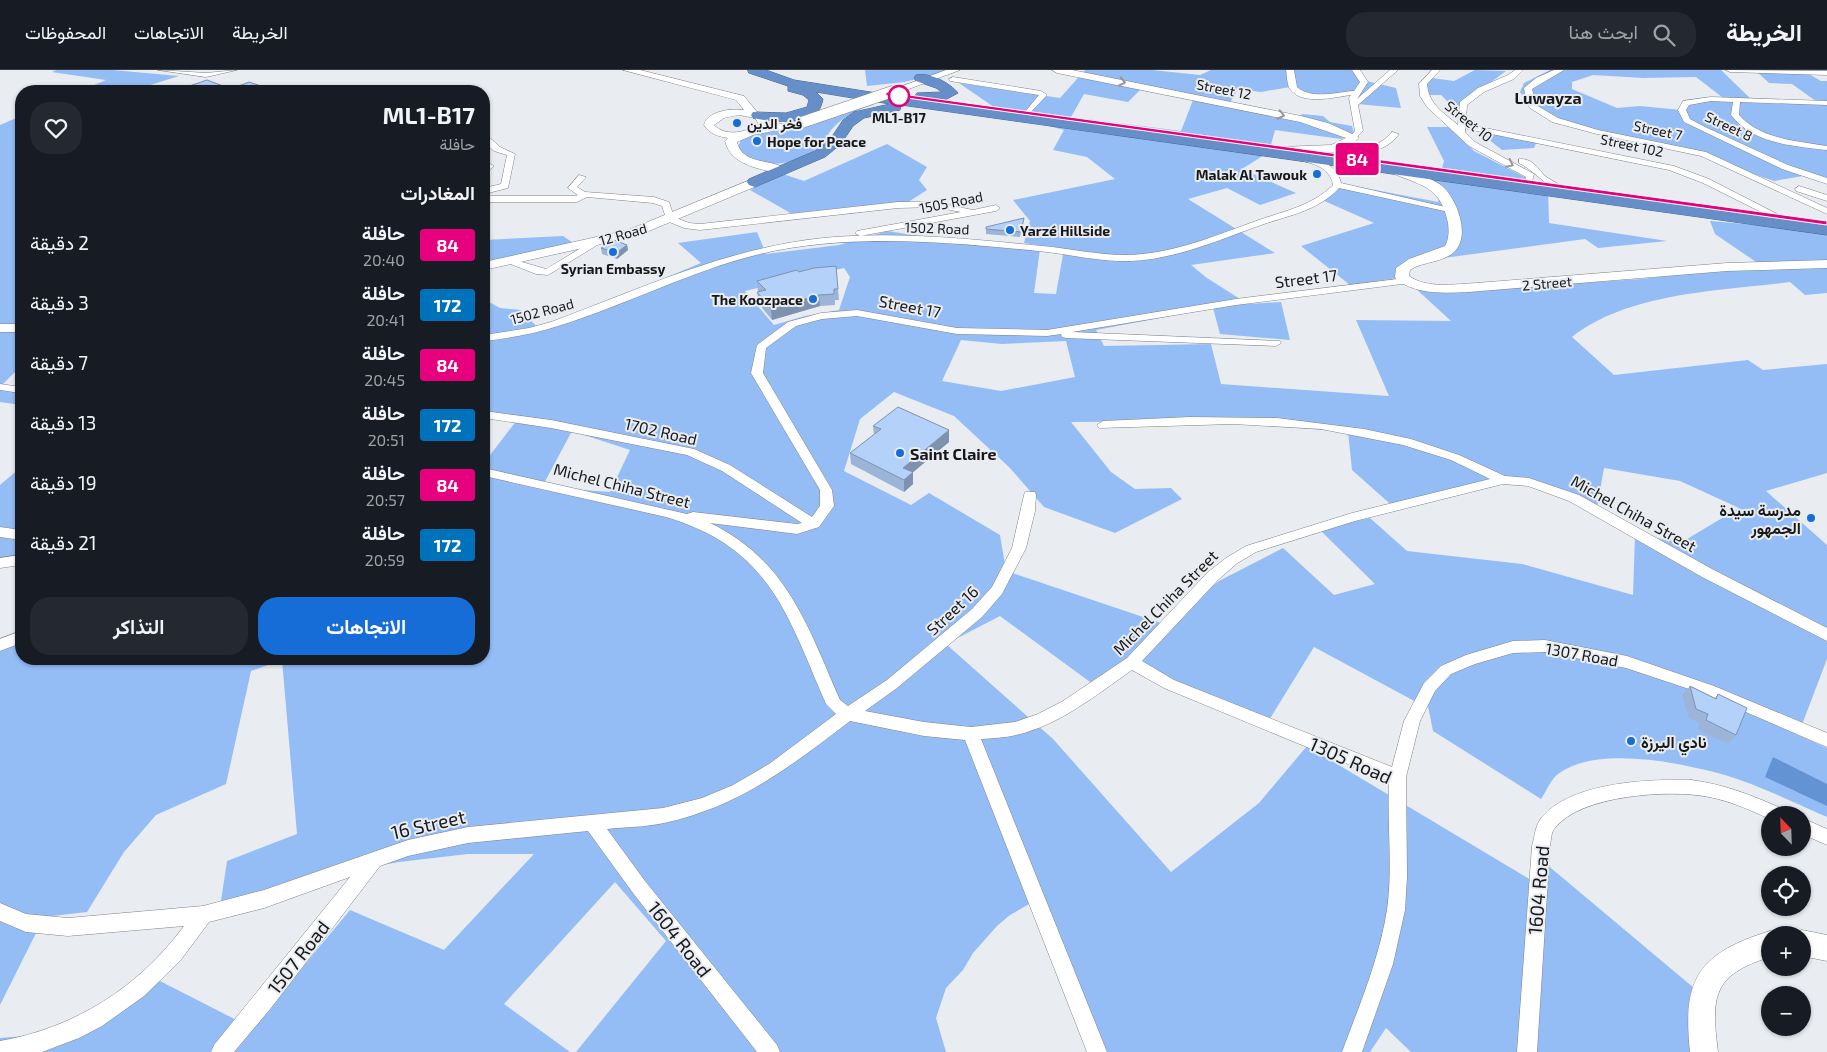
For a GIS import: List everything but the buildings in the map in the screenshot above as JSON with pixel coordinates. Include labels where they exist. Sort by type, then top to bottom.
[{"type":"highway","points":[[764,72],[854,89],[1292,153],[1398,172],[1436,182],[1827,230]]},
{"type":"highway","points":[[764,72],[809,87],[930,106],[1292,153],[1533,178],[1558,187],[1827,223]]},
{"type":"highway","points":[[757,115],[794,116],[810,111],[816,104],[816,99],[808,92],[774,82],[764,72]]},
{"type":"highway","points":[[854,89],[936,97],[946,96],[951,93],[927,77]]},
{"type":"highway","points":[[927,77],[970,96],[1026,113]]},
{"type":"highway","points":[[770,175],[823,148],[851,116],[878,105],[877,101],[871,97]]},
{"type":"highway","points":[[770,175],[828,149],[848,123],[863,113],[891,107],[923,108],[930,106]]},
{"type":"street","points":[[162,70],[206,76],[232,70]]},
{"type":"street","points":[[628,70],[731,96],[745,102],[764,123],[762,126],[731,142],[737,153],[770,175]]},
{"type":"street","name":"Street 12","points":[[1057,70],[1301,119],[1354,137]]},
{"type":"street","points":[[1290,70],[1294,88],[1302,94],[1315,96],[1355,93]]},
{"type":"street","points":[[1292,153],[1347,144],[1359,131],[1354,106],[1355,93],[1364,82],[1356,70]]},
{"type":"street","points":[[1354,106],[1394,70]]},
{"type":"street","points":[[1435,71],[1445,70]]},
{"type":"street","points":[[1519,70],[1520,83]]},
{"type":"street","points":[[1461,132],[1464,104],[1473,96],[1496,82],[1520,83],[1539,80],[1560,70]]},
{"type":"street","points":[[1730,70],[1827,73]]},
{"type":"street","name":"Street 10","points":[[1435,71],[1424,82],[1424,96],[1434,110],[1476,147],[1533,178]]},
{"type":"street","points":[[714,131],[728,134],[747,133],[802,120],[927,77],[952,73],[1041,93],[1042,97],[1026,113]]},
{"type":"street","name":"Street 7","points":[[1520,83],[1533,106],[1555,120],[1590,131],[1696,152],[1827,211]]},
{"type":"street","points":[[731,96],[739,104],[737,109],[731,113]]},
{"type":"street","name":"Street 8","points":[[1825,181],[1785,167],[1702,129],[1683,115],[1683,106],[1690,102],[1711,99],[1827,104]]},
{"type":"street","points":[[1737,100],[1735,115],[1739,121],[1753,130],[1788,142],[1827,148]]},
{"type":"street","points":[[770,175],[737,159],[718,140],[709,125],[710,121],[721,115],[731,113],[784,120],[802,120]]},
{"type":"street","points":[[1463,117],[1470,127],[1486,142],[1537,169],[1533,178]]},
{"type":"street","name":"Street 102","points":[[1470,127],[1671,168],[1706,181],[1780,218]]},
{"type":"street","points":[[1335,147],[1377,148],[1388,144],[1395,134]]},
{"type":"street","points":[[490,143],[497,149],[511,154],[505,186],[490,190]]},
{"type":"street","points":[[1292,153],[1329,169],[1336,177],[1337,185],[1449,210]]},
{"type":"street","points":[[1729,166],[1827,198]]},
{"type":"street","name":"12 Road","points":[[490,264],[632,233],[670,219],[770,175]]},
{"type":"street","points":[[582,177],[572,188],[584,195],[654,200],[666,204],[670,219],[688,226],[700,227],[788,215],[904,204],[939,204],[955,206],[971,212]]},
{"type":"street","points":[[1406,281],[1401,274],[1406,265],[1442,253],[1454,244],[1457,238],[1443,194],[1436,182]]},
{"type":"street","name":"1502 Road","points":[[490,337],[554,324],[729,258],[774,248],[822,241],[862,239],[986,243],[1125,258],[1144,257],[1226,234],[1307,206],[1326,196],[1337,185]]},
{"type":"street","points":[[490,199],[577,199],[584,195]]},
{"type":"street","name":"1505 Road","points":[[822,241],[996,208]]},
{"type":"street","points":[[508,260],[539,272],[548,272],[596,242]]},
{"type":"street","name":"2 Street","points":[[1406,281],[1439,288],[1477,288],[1727,267],[1827,264]]},
{"type":"street","name":"Street 17","points":[[814,524],[827,506],[826,490],[757,374],[761,347],[792,324],[821,316],[857,313],[958,331],[1047,332],[1236,302],[1406,281]]},
{"type":"street","points":[[0,328],[15,328]]},
{"type":"street","points":[[1047,332],[1088,337],[1276,343]]},
{"type":"street","points":[[490,342],[510,334]]},
{"type":"street","points":[[0,388],[15,389]]},
{"type":"street","name":"1702 Road","points":[[490,415],[552,424],[690,452],[726,468],[814,524]]},
{"type":"street","points":[[1103,425],[1213,421],[1326,426],[1419,445],[1465,462],[1502,480]]},
{"type":"street","name":"Michel Chiha Street","points":[[490,473],[667,512],[698,522],[724,535],[745,550],[776,583],[797,619],[834,704],[848,714],[915,728],[971,734],[1016,729],[1044,719],[1069,705],[1132,662],[1212,577],[1230,561],[1251,549],[1352,517],[1502,480],[1538,484],[1574,498],[1707,573],[1827,634]]},
{"type":"street","name":"Street 16","points":[[848,714],[892,684],[949,638],[977,613],[997,590],[1019,548],[1030,495]]},
{"type":"street","points":[[667,512],[796,529],[814,524]]},
{"type":"street","points":[[0,532],[15,534]]},
{"type":"street","points":[[0,563],[15,561]]},
{"type":"street","points":[[0,645],[15,639]]},
{"type":"street","name":"1307 Road","points":[[1398,777],[1412,721],[1429,687],[1446,670],[1471,659],[1514,647],[1545,646],[1627,662],[1709,690],[1827,740]]},
{"type":"street","name":"1305 Road","points":[[1132,662],[1169,684],[1398,777],[1396,909],[1389,947],[1352,1052]]},
{"type":"street","name":"16 Street","points":[[0,912],[26,923],[68,927],[202,914],[264,900],[408,848],[468,835],[663,816],[704,805],[730,794],[775,769],[848,714]]},
{"type":"street","points":[[971,734],[1096,1052]]},
{"type":"street","name":"1604 Road","points":[[1527,1052],[1541,846],[1546,824],[1563,809],[1615,792],[1644,788],[1705,789],[1734,797],[1761,808]]},
{"type":"street","name":"1604 Road","points":[[593,824],[639,887],[770,1052]]},
{"type":"street","points":[[1811,830],[1827,837]]},
{"type":"street","name":"1507 Road","points":[[221,1052],[264,1001],[373,860]]},
{"type":"street","points":[[0,1051],[21,1049],[59,1036],[99,1017],[143,984],[173,954],[202,914]]},
{"type":"street","points":[[1811,945],[1827,948]]},
{"type":"street","points":[[1704,1052],[1700,1027],[1701,995],[1719,967],[1745,950],[1761,946]]},
{"type":"shaded area","points":[[56,70],[112,70],[179,76],[150,85],[94,85],[106,80],[52,72]]},
{"type":"shaded area","points":[[865,70],[955,70],[904,82],[867,86]]},
{"type":"shaded area","points":[[1085,70],[1152,70],[1200,75],[1211,70],[1353,70],[1358,79],[1396,88],[1401,108],[1357,104],[1363,98],[1346,93],[1304,95],[1290,87],[1261,92],[1238,89],[1228,106],[1300,118],[1302,114],[1323,116],[1330,122],[1352,126],[1354,133],[1341,139],[1275,130],[1269,152],[1242,169],[1296,193],[1260,205],[1227,188],[1188,199],[1275,253],[1191,265],[1207,278],[1248,304],[1281,302],[1290,340],[1220,334],[1213,308],[1096,330],[1104,346],[1211,344],[1221,384],[1389,396],[1356,320],[1451,321],[1414,287],[1501,288],[1642,279],[1759,264],[1715,234],[1710,221],[1827,231],[1827,293],[1805,295],[1790,282],[1676,296],[1620,311],[1595,322],[1572,337],[1614,375],[1748,360],[1763,370],[1827,364],[1827,473],[1766,491],[1827,545],[1827,659],[1798,735],[1827,748],[1827,817],[1811,810],[1811,806],[1802,806],[1738,779],[1686,766],[1640,759],[1616,758],[1594,760],[1575,765],[1555,776],[1541,799],[1433,731],[1428,706],[1418,703],[1314,647],[1266,725],[1130,670],[1101,690],[1000,616],[946,644],[1053,739],[1171,872],[1259,803],[1307,746],[1531,880],[1539,858],[1713,1004],[1710,1052],[1411,1052],[1386,1028],[1370,1052],[1090,1052],[1038,899],[1010,915],[997,926],[973,953],[963,970],[946,988],[936,1018],[946,1052],[576,1052],[666,941],[615,882],[504,1004],[570,1052],[0,1052],[0,1038],[37,1035],[158,980],[252,1028],[350,910],[444,950],[534,854],[468,854],[399,862],[366,868],[264,894],[221,901],[227,861],[297,834],[282,665],[490,665],[490,455],[520,416],[490,414],[490,303],[500,308],[521,310],[540,330],[701,263],[678,243],[757,232],[766,254],[839,245],[888,231],[937,239],[1040,249],[1034,293],[1056,294],[1064,249],[1024,243],[1030,221],[1013,200],[1115,179],[1087,157],[1053,150],[1064,130],[1004,114],[959,83],[1060,98]],"holes":[[[1142,88],[1193,100],[1181,131],[1071,117],[1084,94],[1128,102]],[[844,268],[850,277],[839,310],[805,316],[774,325],[745,291]],[[961,340],[1002,344],[1066,341],[1075,377],[1001,391],[942,381]],[[894,392],[954,416],[1009,467],[1044,507],[1115,533],[1182,499],[1171,488],[1135,489],[1111,472],[1071,422],[1212,421],[1348,432],[1352,470],[1397,510],[1504,483],[1537,486],[1596,513],[1604,468],[1680,481],[1739,508],[1682,542],[1635,535],[1633,595],[1522,564],[1407,551],[1370,518],[1319,529],[1375,584],[1334,595],[1283,548],[1219,581],[1161,623],[1006,571],[1000,535],[929,493],[911,505],[844,471],[860,419]],[[572,431],[630,450],[610,492],[542,487]]]},
{"type":"shaded area","points":[[1475,70],[1506,71],[1455,109],[1441,95],[1426,95],[1422,84],[1432,78],[1454,81]]},
{"type":"shaded area","points":[[1550,70],[1721,70],[1754,102],[1820,104],[1792,84],[1769,83],[1755,70],[1827,70],[1827,72],[1807,73],[1821,81],[1827,81],[1827,181],[1803,176],[1774,181],[1704,157],[1553,119],[1530,106],[1520,92],[1524,83]],"holes":[[[1593,75],[1643,78],[1696,77],[1722,97],[1683,105],[1681,110],[1640,106],[1617,108],[1572,89],[1572,82]]]},
{"type":"shaded area","points":[[874,102],[873,105],[856,111],[841,120],[819,147],[812,152],[786,163],[758,162],[748,157],[738,147],[741,140],[754,135]]},
{"type":"shaded area","points":[[15,119],[15,372],[0,387],[0,125]]},
{"type":"shaded area","points":[[1427,127],[1451,127],[1474,151],[1548,189],[1549,223],[1667,241],[1598,248],[1585,239],[1436,259],[1418,263],[1397,278],[1350,285],[1301,246],[1374,223],[1320,199],[1339,183],[1438,202],[1439,199],[1428,179],[1440,175],[1444,161]]},
{"type":"shaded area","points":[[1473,127],[1537,141],[1534,148],[1502,150]]},
{"type":"shaded area","points":[[887,144],[927,167],[919,180],[927,190],[905,204],[850,214],[792,214],[750,190],[780,173],[804,181]]},
{"type":"shaded area","points":[[563,236],[578,246],[490,266],[490,240]]},
{"type":"shaded area","points":[[0,388],[15,390],[15,404],[0,402]]},
{"type":"shaded area","points":[[15,472],[15,558],[0,562],[0,485]]},
{"type":"shaded area","points":[[15,637],[15,665],[268,665],[251,671],[226,784],[156,815],[124,852],[87,912],[44,917],[0,1005],[0,643]]},
{"type":"shaded area","points":[[1773,757],[1827,784],[1827,806],[1765,777]]},
{"type":"bus line","name":"84","points":[[887,94],[1827,223]]},
{"type":"place","name":"ML1-B17","points":[[899,96]]},
{"type":"place","name":"فخر الدين","points":[[737,123]]},
{"type":"place","name":"Hope for Peace","points":[[757,141]]},
{"type":"place","name":"Malak Al Tawouk","points":[[1317,174]]},
{"type":"place","name":"Yarzé Hillside","points":[[1010,230]]},
{"type":"place","name":"Syrian Embassy","points":[[613,252]]},
{"type":"place","name":"The Koozpace","points":[[813,299]]},
{"type":"place","name":"Saint Claire","points":[[900,453]]},
{"type":"place","name":"مدرسة سيدة الجمهور","points":[[1811,518]]},
{"type":"place","name":"نادي اليرزة","points":[[1631,741]]},
{"type":"district","name":"Luwayza","points":[[1548,97]]}]
